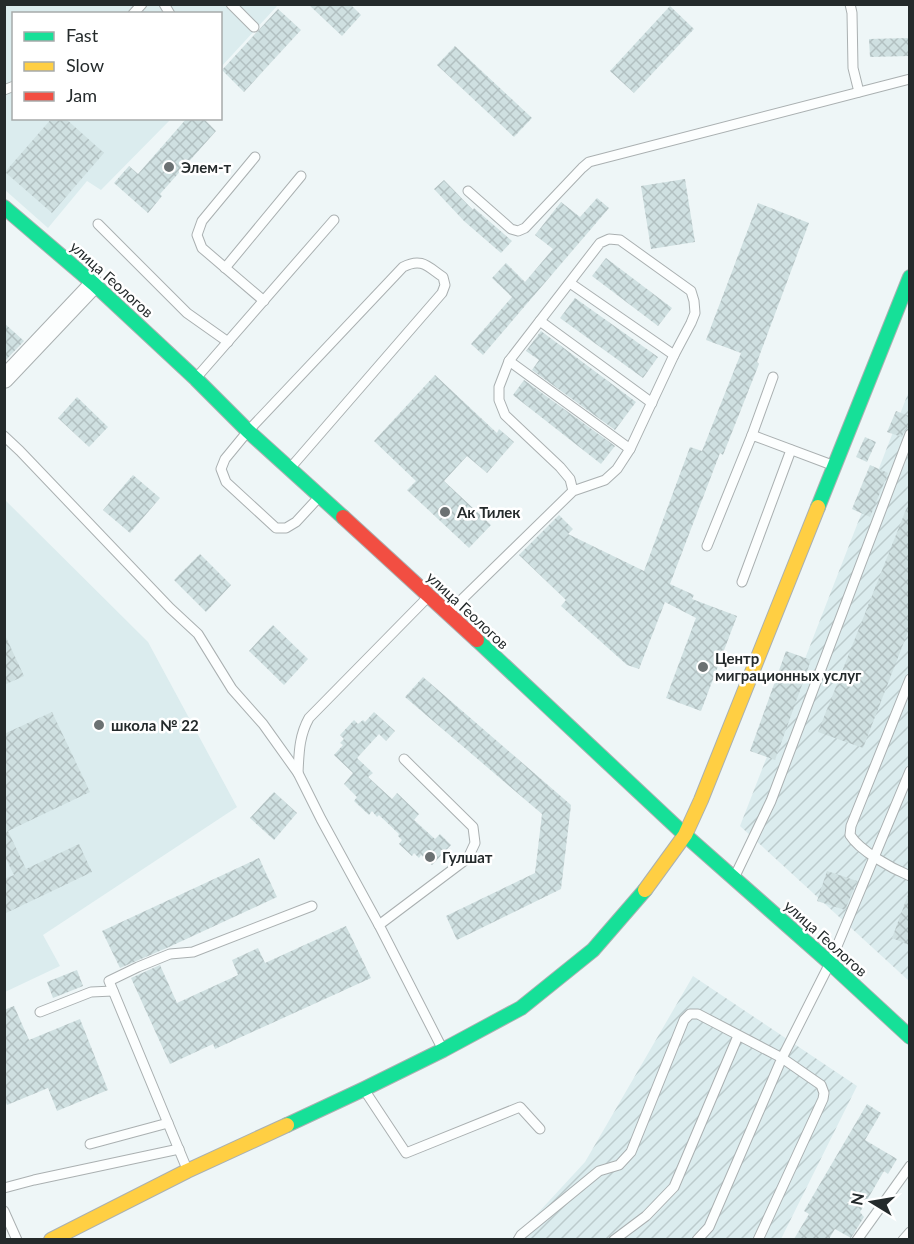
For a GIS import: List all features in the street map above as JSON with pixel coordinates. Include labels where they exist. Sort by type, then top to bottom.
[{"type":"main road","name":"улица Геологов","points":[[4,207],[94,284],[248,431],[685,835],[830,963],[909,1037]]},
{"type":"main road","points":[[51,1239],[187,1171],[443,1050],[521,1008],[593,950],[652,882],[685,835],[706,789],[909,277]]},
{"type":"street","points":[[4,379],[94,284]]},
{"type":"lane","points":[[231,4],[254,27]]},
{"type":"lane","points":[[850,4],[853,68],[859,92]]},
{"type":"lane","points":[[468,191],[511,229],[518,231],[525,228],[589,162],[909,79]]},
{"type":"lane","points":[[255,157],[202,221],[197,235],[202,248],[264,301]]},
{"type":"lane","points":[[225,268],[301,176]]},
{"type":"lane","points":[[196,379],[334,220]]},
{"type":"lane","points":[[98,224],[187,313],[228,342]]},
{"type":"lane","points":[[448,614],[573,491],[605,480],[618,469],[691,323],[695,313],[690,291],[620,240],[609,239],[600,243],[509,361],[499,387],[499,400],[505,415],[560,466],[570,479],[573,491]]},
{"type":"lane","points":[[290,468],[442,293],[445,285],[443,277],[422,263],[412,262],[403,267],[248,431],[225,459],[221,469],[226,482],[276,528],[286,528],[296,522],[320,496]]},
{"type":"lane","points":[[570,283],[674,354]]},
{"type":"lane","points":[[540,321],[652,403]]},
{"type":"lane","points":[[509,361],[630,449]]},
{"type":"lane","points":[[707,546],[773,377]]},
{"type":"lane","points":[[734,878],[771,801],[909,434]]},
{"type":"lane","points":[[752,435],[834,466]]},
{"type":"lane","points":[[4,436],[21,451],[170,608],[198,634],[232,689],[263,724],[298,772],[443,1050]]},
{"type":"lane","points":[[742,582],[791,450]]},
{"type":"lane","points":[[298,772],[300,740],[309,718],[428,597]]},
{"type":"lane","points":[[909,679],[851,826],[850,835],[854,842],[874,856],[909,876]]},
{"type":"lane","points":[[379,925],[468,858],[475,843],[473,827],[404,759]]},
{"type":"lane","points":[[697,1239],[709,1227],[782,1058],[830,963],[909,771]]},
{"type":"lane","points":[[187,1171],[109,981],[170,954],[194,952],[312,906]]},
{"type":"lane","points":[[40,1012],[91,992],[113,991]]},
{"type":"lane","points":[[518,1239],[599,1171],[619,1165],[631,1152],[684,1020],[690,1014],[698,1014],[782,1058],[821,1085],[824,1093],[823,1100],[758,1239]]},
{"type":"lane","points":[[614,1239],[646,1216],[674,1186],[738,1036]]},
{"type":"lane","points":[[364,1089],[406,1153],[520,1107],[540,1129]]},
{"type":"lane","points":[[90,1144],[168,1123]]},
{"type":"lane","points":[[4,1188],[179,1149]]},
{"type":"lane","points":[[857,1239],[909,1166]]},
{"type":"lane","points":[[4,1211],[17,1239]]},
{"type":"lane","points":[[903,1239],[909,1232]]},
{"type":"shaded area","points":[[5,5],[278,5],[222,66],[222,12],[12,12],[12,120],[170,120],[101,190],[87,181],[48,228],[5,190]]},
{"type":"shaded area","points":[[909,391],[909,981],[740,826]]},
{"type":"shaded area","name":"школа № 22","points":[[4,499],[148,642],[237,807],[43,935],[60,966],[5,992]]},
{"type":"shaded area","points":[[693,976],[857,1086],[781,1239],[513,1240],[585,1162]]},
{"type":"building","points":[[308,4],[350,4],[361,15],[342,36]]},
{"type":"building","points":[[670,6],[694,29],[634,93],[610,71]]},
{"type":"building","points":[[278,9],[301,30],[244,92],[222,70]]},
{"type":"building","points":[[909,38],[909,56],[870,57],[869,39]]},
{"type":"building","points":[[455,46],[532,118],[514,137],[437,65]]},
{"type":"building","points":[[50,120],[67,120],[104,153],[52,213],[5,172]]},
{"type":"building","points":[[185,120],[205,120],[216,131],[160,194],[162,196],[148,213],[114,183],[129,166],[138,174]]},
{"type":"building","points":[[685,179],[695,242],[651,249],[641,186]]},
{"type":"building","points":[[444,180],[473,210],[474,208],[512,241],[501,253],[464,221],[434,189]]},
{"type":"building","points":[[597,198],[609,208],[483,355],[471,344],[512,297],[492,278],[506,263],[525,282],[553,249],[535,235],[561,202],[580,217]]},
{"type":"building","points":[[758,203],[809,223],[757,362],[759,364],[723,455],[720,453],[670,584],[694,595],[692,599],[737,616],[701,711],[666,698],[696,618],[665,602],[639,669],[627,665],[561,606],[566,600],[519,555],[559,515],[573,529],[568,534],[644,571],[690,447],[702,451],[741,353],[706,340]]},
{"type":"building","points":[[606,258],[672,308],[658,326],[592,276]]},
{"type":"building","points":[[575,298],[658,357],[643,378],[560,318]]},
{"type":"building","points":[[4,323],[24,341],[4,362]]},
{"type":"building","points":[[541,331],[636,402],[615,430],[532,370],[539,360],[526,351]]},
{"type":"building","points":[[435,375],[497,433],[499,429],[514,442],[487,473],[467,456],[444,481],[491,525],[469,548],[407,490],[416,481],[374,441]]},
{"type":"building","points":[[524,380],[615,446],[601,464],[513,395]]},
{"type":"building","points":[[77,397],[108,427],[89,447],[58,418]]},
{"type":"building","points":[[896,411],[909,416],[909,425],[902,437],[887,432]]},
{"type":"building","points":[[865,437],[876,442],[867,462],[856,457]]},
{"type":"building","points":[[870,465],[888,473],[870,517],[852,509]]},
{"type":"building","points":[[133,475],[160,498],[130,533],[103,510]]},
{"type":"building","points":[[909,502],[909,629],[863,748],[818,732]]},
{"type":"building","points":[[200,554],[231,585],[206,612],[174,580]]},
{"type":"building","points":[[273,625],[308,659],[284,685],[249,651]]},
{"type":"building","points":[[4,633],[24,676],[4,685]]},
{"type":"building","points":[[786,651],[811,660],[775,760],[750,751]]},
{"type":"building","points":[[423,677],[571,805],[561,889],[457,940],[446,916],[535,873],[542,814],[405,697]]},
{"type":"building","points":[[52,712],[90,792],[8,831],[26,869],[79,844],[92,872],[4,914],[4,879],[14,875],[4,855],[4,734]]},
{"type":"building","points":[[374,712],[395,731],[386,741],[379,734],[357,758],[373,773],[368,777],[392,799],[397,793],[419,814],[414,820],[435,839],[440,834],[451,845],[432,865],[421,855],[419,858],[414,853],[412,856],[399,844],[402,840],[399,834],[379,815],[377,817],[372,811],[369,815],[354,801],[357,797],[344,784],[353,773],[334,755],[343,745],[340,743],[344,739],[340,735],[354,720],[358,724],[363,720],[365,722]]},
{"type":"building","points":[[274,792],[297,813],[274,840],[250,818]]},
{"type":"building","points":[[259,858],[277,897],[120,968],[102,931]]},
{"type":"building","points":[[827,871],[857,881],[845,910],[817,901]]},
{"type":"building","points":[[909,895],[909,945],[892,938]]},
{"type":"building","points":[[346,926],[371,978],[215,1049],[213,1044],[170,1064],[131,978],[160,965],[177,1003],[238,975],[232,960],[258,948],[265,963]]},
{"type":"building","points":[[77,970],[83,986],[53,998],[47,982]]},
{"type":"building","points":[[14,1006],[29,1040],[80,1019],[108,1090],[57,1111],[48,1088],[7,1105],[4,1098],[4,1010]]},
{"type":"building","points":[[867,1104],[881,1113],[865,1140],[897,1159],[888,1174],[884,1171],[860,1212],[864,1217],[851,1238],[835,1229],[829,1239],[794,1239],[809,1214],[804,1211]]},
{"type":"traffic: fast","points":[[4,207],[94,284],[248,431],[343,517]]},
{"type":"traffic: fast","points":[[818,507],[910,277]]},
{"type":"traffic: fast","points":[[477,640],[685,835],[910,1037]]},
{"type":"traffic: fast","points":[[287,1125],[443,1050],[521,1008],[593,950],[645,890]]},
{"type":"traffic: slow","points":[[645,890],[685,835],[701,800],[818,507]]},
{"type":"traffic: slow","points":[[51,1240],[187,1171],[287,1125]]},
{"type":"traffic: jam","points":[[343,517],[477,640]]},
{"type":"place","name":"Элем-т","points":[[169,167]]},
{"type":"place","name":"Ак Тилек","points":[[445,512]]},
{"type":"place","name":"Центр миграционных услуг","points":[[703,667]]},
{"type":"place","name":"школа № 22","points":[[99,725]]},
{"type":"place","name":"Гулшат","points":[[430,857]]}]
